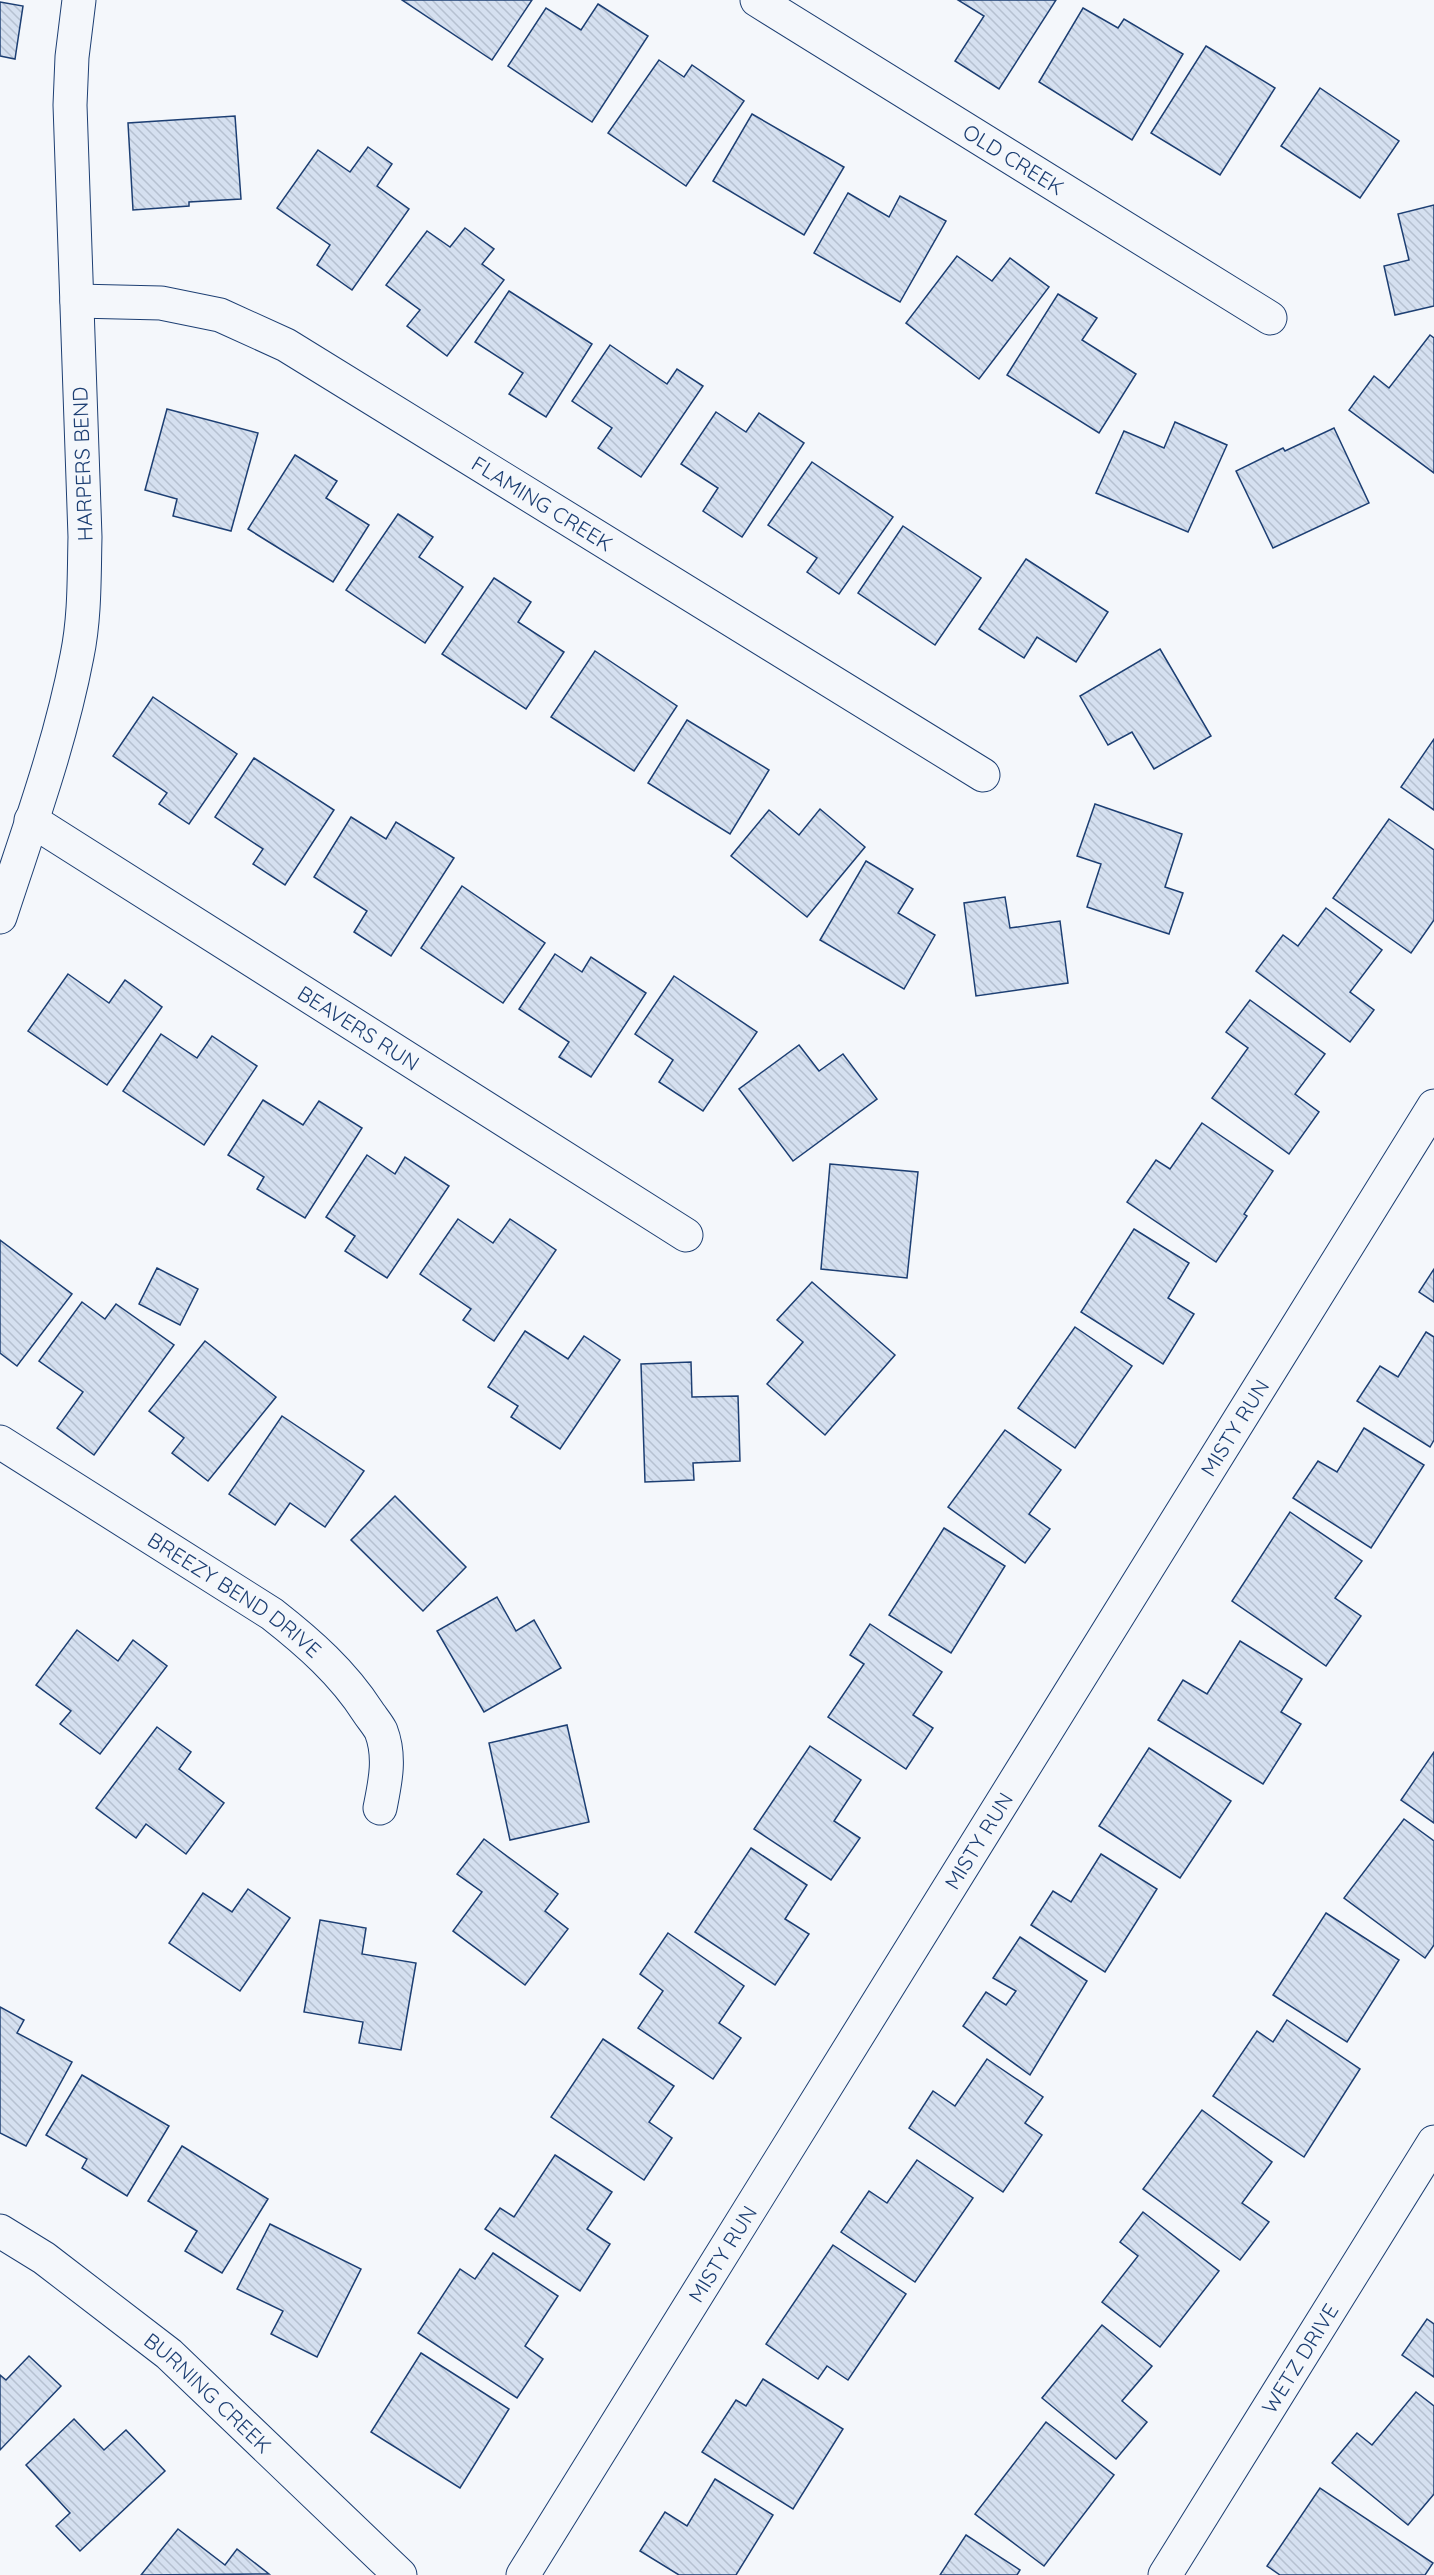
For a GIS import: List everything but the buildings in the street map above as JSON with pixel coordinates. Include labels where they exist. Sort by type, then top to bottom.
[{"type":"street","name":"HARPERS BEND","points":[[0,917],[64,711],[77,654],[84,595],[70,105],[72,57],[79,0]]},
{"type":"street","name":"OLD CREEK","points":[[757,0],[1270,318]]},
{"type":"street","name":"FLAMING CREEK","points":[[77,302],[160,303],[220,315],[286,345],[982,775]]},
{"type":"street","name":"BEAVERS RUN","points":[[31,820],[686,1235]]},
{"type":"street","name":"MISTY RUN","points":[[523,2575],[1434,1106]]},
{"type":"street","name":"BREEZY BEND DRIVE","points":[[0,1443],[272,1614],[304,1639],[359,1697],[381,1731],[387,1775],[380,1808]]},
{"type":"street","name":"WETZ DRIVE","points":[[1166,2575],[1434,2142]]},
{"type":"street","name":"BURNING CREEK","points":[[0,2231],[44,2258],[169,2354],[400,2575]]}]
